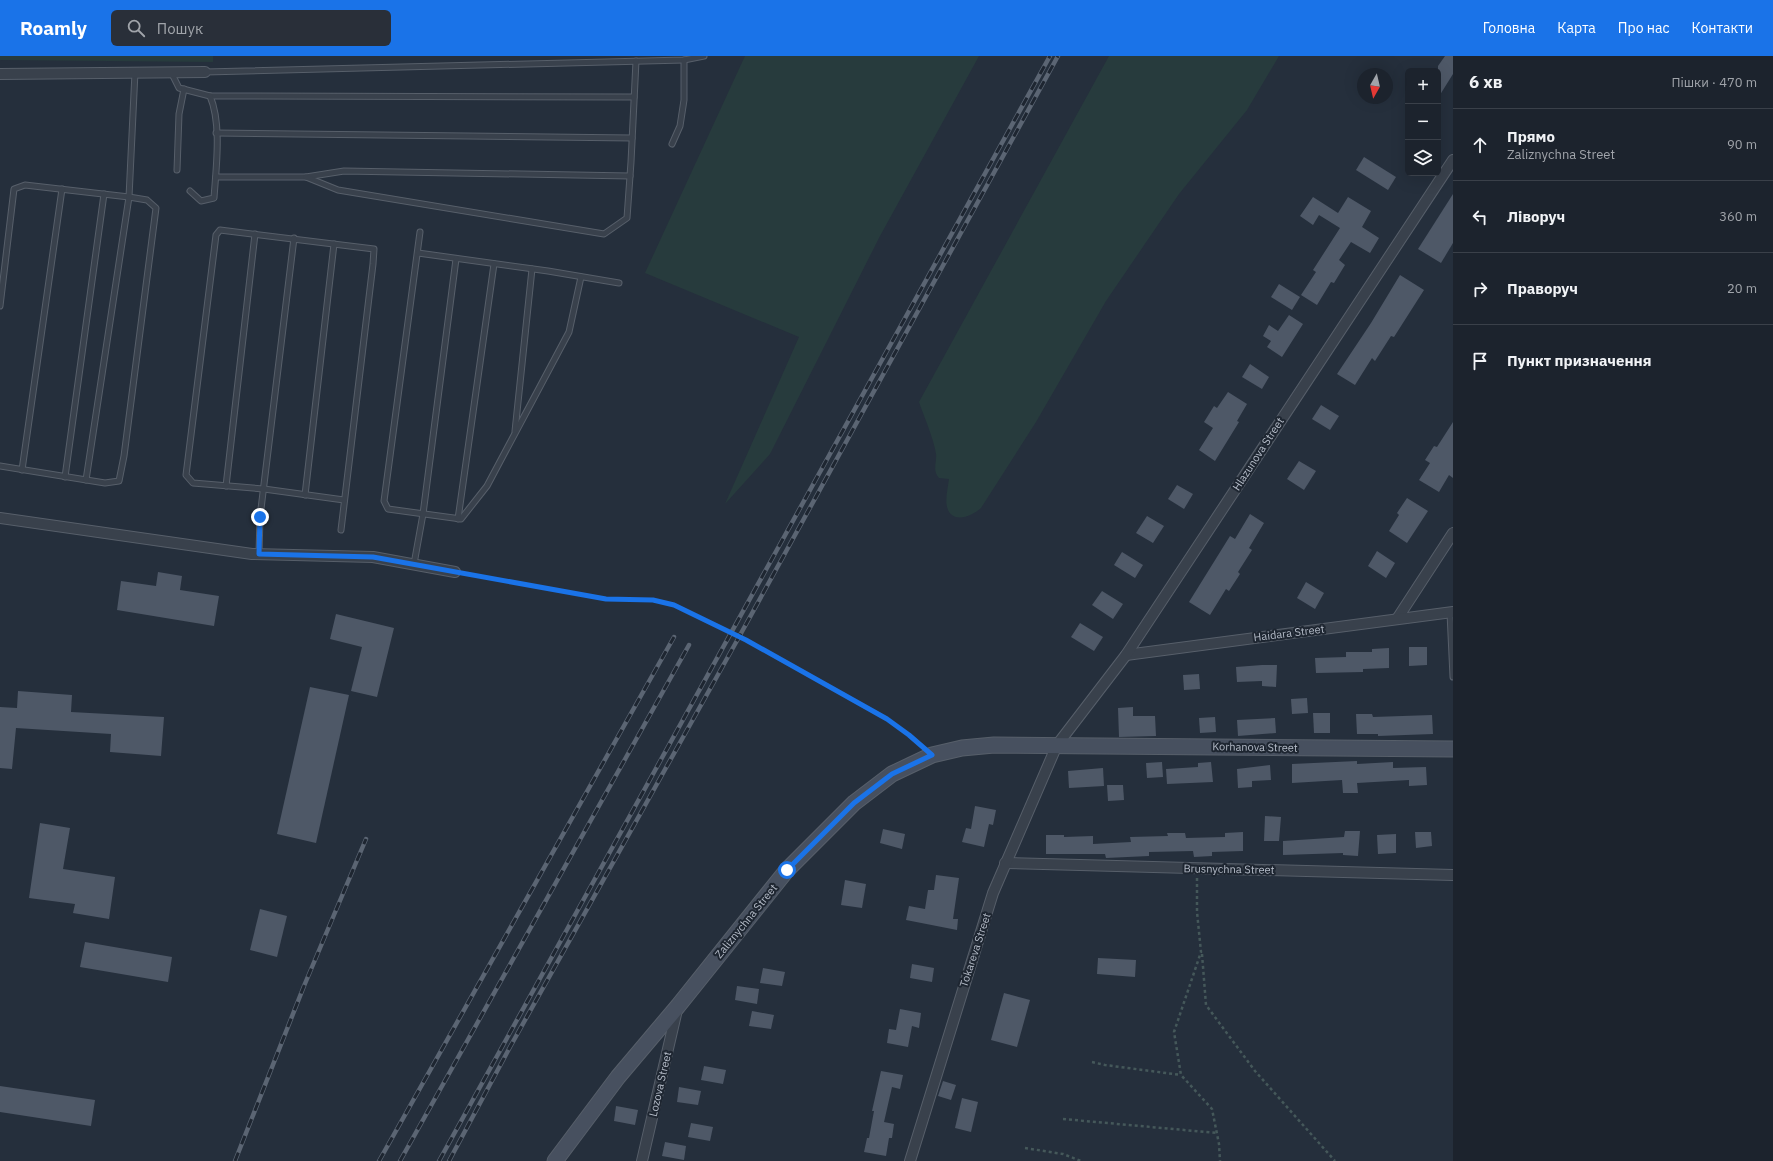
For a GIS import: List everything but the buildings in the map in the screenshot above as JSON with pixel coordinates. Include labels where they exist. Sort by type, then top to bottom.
[{"type":"main road","name":"Zaliznychna Street","points":[[555,1161],[618,1077],[678,1006],[787,870],[854,803],[892,774],[932,755],[962,748],[1057,745]]},
{"type":"main road","name":"Korhanova Street","points":[[1057,745],[1453,749]]},
{"type":"street","points":[[0,74],[205,72]]},
{"type":"street","name":"Hlazunova Street","points":[[1057,745],[1126,655],[1453,160]]},
{"type":"street","points":[[0,518],[259,554],[373,557],[455,572]]},
{"type":"street","points":[[1397,619],[1453,533]]},
{"type":"street","name":"Haidara Street","points":[[1126,655],[1451,613]]},
{"type":"street","name":"Tokareva Street","points":[[910,1161],[993,893],[1057,745]]},
{"type":"street","name":"Brusnychna Street","points":[[1005,864],[1453,875]]},
{"type":"street","name":"Lozova Street","points":[[642,1161],[678,1006]]},
{"type":"lane","points":[[205,72],[684,60],[704,56]]},
{"type":"lane","points":[[672,144],[680,126],[684,100],[684,60]]},
{"type":"lane","points":[[306,177],[338,190],[604,234],[627,218],[636,61]]},
{"type":"lane","points":[[86,480],[129,197],[135,72]]},
{"type":"lane","points":[[171,72],[179,88],[210,96],[634,97]]},
{"type":"lane","points":[[177,170],[179,114],[184,90]]},
{"type":"lane","points":[[190,191],[201,201],[214,198],[216,177],[216,109],[210,96]]},
{"type":"lane","points":[[216,133],[632,138]]},
{"type":"lane","points":[[216,177],[306,177],[344,171],[630,176]]},
{"type":"lane","points":[[0,306],[14,189],[24,186],[129,197],[148,200],[156,208],[124,456],[119,481],[105,483],[0,466]]},
{"type":"lane","points":[[22,470],[62,190]]},
{"type":"lane","points":[[64,477],[104,194]]},
{"type":"lane","points":[[341,530],[374,249],[220,230],[216,236],[186,475],[193,483],[264,488],[344,500]]},
{"type":"lane","points":[[420,232],[384,501],[388,509],[461,519],[487,486],[569,332],[580,277]]},
{"type":"lane","points":[[226,486],[255,234]]},
{"type":"lane","points":[[259,554],[264,488],[294,238]]},
{"type":"lane","points":[[305,495],[334,244]]},
{"type":"lane","points":[[418,253],[618,283]]},
{"type":"lane","points":[[414,564],[423,514],[456,259]]},
{"type":"lane","points":[[458,519],[494,264]]},
{"type":"lane","points":[[515,434],[532,269]]},
{"type":"lane","points":[[1451,613],[1453,677]]},
{"type":"path","points":[[455,572],[606,599],[653,600],[674,605],[746,640],[881,715],[909,735],[932,755]]},
{"type":"path","points":[[1197,868],[1196,912],[1206,1005],[1255,1071],[1335,1161]]},
{"type":"path","points":[[1201,952],[1174,1032],[1181,1075],[1212,1109],[1217,1133],[1220,1161]]},
{"type":"path","points":[[1092,1062],[1181,1075]]},
{"type":"path","points":[[1063,1119],[1217,1133]]},
{"type":"path","points":[[1025,1148],[1063,1154],[1081,1161]]},
{"type":"green space","points":[[0,56],[213,56],[213,62],[0,60]]},
{"type":"green space","points":[[745,56],[979,56],[880,236],[770,454],[725,504],[799,337],[645,273]]},
{"type":"green space","points":[[1109,56],[1279,56],[1247,110],[1179,194],[1106,301],[1036,422],[981,508],[968,516],[953,516],[946,504],[949,479],[939,478],[937,475],[935,466],[935,448],[919,402]]},
{"type":"railway","points":[[439,1161],[1050,56]]},
{"type":"railway","points":[[449,1161],[510,1047],[739,637],[1058,56]]},
{"type":"railway","points":[[379,1161],[674,637]]},
{"type":"railway","points":[[400,1161],[689,645]]},
{"type":"railway","points":[[235,1161],[304,986],[366,839]]},
{"type":"route","points":[[260,517],[259,554],[373,557],[606,599],[653,600],[674,605],[746,640],[887,719],[909,735],[932,755],[892,774],[854,803],[787,870]]}]
